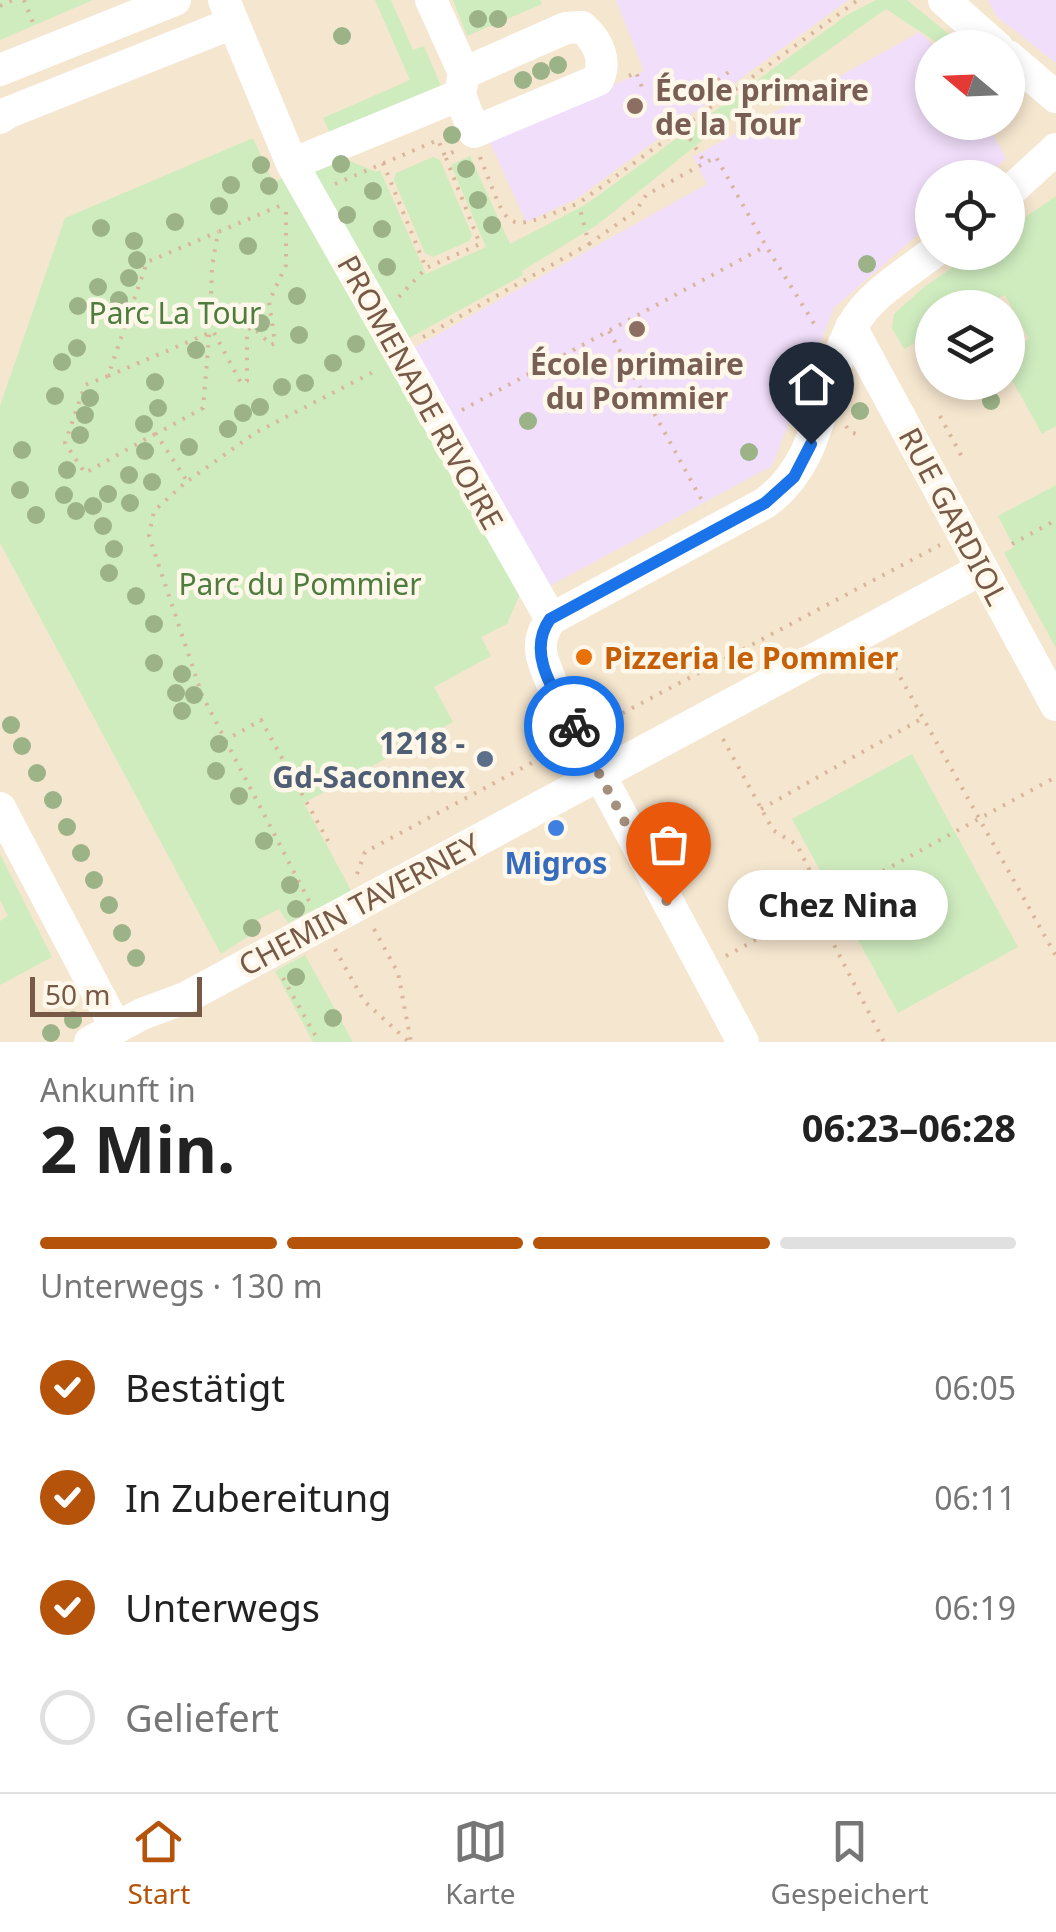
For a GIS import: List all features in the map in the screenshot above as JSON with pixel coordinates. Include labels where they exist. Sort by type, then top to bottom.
[{"type":"street","points":[[0,70],[175,0]]},
{"type":"street","points":[[292,164],[462,84],[566,28],[582,27],[592,36],[600,50],[602,70],[598,80],[474,132],[462,84],[431,0]]},
{"type":"street","points":[[944,0],[978,30]]},
{"type":"street","points":[[0,118],[228,11]]},
{"type":"street","name":"PROMENADE RIVOIRE","points":[[228,11],[292,164],[298,199],[380,319],[436,424],[550,619]]},
{"type":"street","points":[[1025,71],[1056,97]]},
{"type":"street","points":[[1025,177],[1056,149]]},
{"type":"street","points":[[743,1042],[579,737],[541,658],[540,637],[550,619],[765,503],[783,488],[794,477],[811,444],[838,332],[915,267]]},
{"type":"street","name":"RUE GARDIOL","points":[[838,332],[962,534],[1056,706]]},
{"type":"street","name":"CHEMIN TAVERNEY","points":[[0,808],[103,1035],[284,952],[364,900],[982,569]]},
{"type":"path","points":[[0,6],[13,0]]},
{"type":"path","points":[[474,132],[479,155],[504,216],[514,224],[526,224],[579,202],[858,0]]},
{"type":"path","points":[[725,98],[716,82],[731,70]]},
{"type":"path","points":[[638,78],[643,90]]},
{"type":"path","points":[[655,119],[657,124],[676,116],[705,163]]},
{"type":"path","points":[[380,319],[426,268],[480,244],[445,156]]},
{"type":"path","points":[[315,912],[202,695],[150,536],[154,511],[187,481],[255,434],[589,244],[636,211],[646,195],[716,157],[817,329],[838,332]]},
{"type":"path","points":[[384,163],[426,268]]},
{"type":"path","points":[[108,376],[147,262],[298,199]]},
{"type":"path","points":[[210,325],[241,383],[248,381],[247,330],[253,326],[271,346],[276,343],[268,302],[286,265],[298,199]]},
{"type":"path","points":[[579,202],[589,244]]},
{"type":"path","points":[[209,333],[85,385],[65,443],[85,473],[203,408],[218,232]]},
{"type":"path","points":[[436,424],[766,246]]},
{"type":"path","points":[[609,331],[708,513]]},
{"type":"path","points":[[940,416],[962,458]]},
{"type":"path","points":[[156,434],[187,481]]},
{"type":"path","points":[[1012,544],[1056,520]]},
{"type":"path","points":[[410,1042],[398,973],[364,900],[357,874],[365,852],[962,534]]},
{"type":"path","points":[[874,629],[1056,956]]},
{"type":"path","points":[[710,717],[774,830],[797,845],[815,882],[816,908],[884,1042]]},
{"type":"path","points":[[761,809],[924,717]]},
{"type":"path","points":[[224,741],[261,720],[332,848]]},
{"type":"path","points":[[703,968],[1056,777]]},
{"type":"path","points":[[336,950],[364,1001],[410,1042]]},
{"type":"path","points":[[284,952],[319,1042]]},
{"type":"shaded area","points":[[0,0],[1056,0],[1056,1042],[0,1042]]},
{"type":"shaded area","name":"École primaire de la Tour","points":[[616,0],[848,0],[575,200],[526,222],[490,142],[644,71]]},
{"type":"shaded area","points":[[988,0],[1056,0],[1056,63],[1025,39],[1025,30],[1014,30],[996,16]]},
{"type":"shaded area","name":"École primaire du Pommier","points":[[915,35],[915,140],[996,140],[1006,159],[915,160],[915,237],[834,308],[772,466],[546,588],[408,351],[707,184],[693,157]]},
{"type":"green space","points":[[0,0],[93,0],[0,40]]},
{"type":"green space","points":[[375,0],[391,0],[413,50],[424,46],[441,86],[330,133],[323,118],[410,80]]},
{"type":"green space","points":[[453,0],[540,0],[542,4],[467,36]]},
{"type":"green space","points":[[876,0],[907,0],[944,30],[918,30],[886,9],[709,135],[597,225],[522,271],[523,275],[404,341],[420,408],[520,594],[507,624],[481,637],[491,656],[434,687],[453,722],[304,803],[353,894],[288,923],[279,909],[257,920],[249,936],[221,954],[0,543],[0,406],[65,218],[253,138],[273,182],[338,156],[376,172],[380,170],[426,274],[486,247],[451,165],[470,156],[510,244],[585,205],[847,15]]},
{"type":"green space","points":[[433,157],[440,160],[472,235],[469,241],[433,257],[425,253],[394,180],[396,173]]},
{"type":"green space","points":[[1056,196],[1056,426],[1042,434],[1023,400],[1025,341],[1029,339],[1025,332],[1025,290],[921,290],[949,270],[1025,270],[1025,217]]},
{"type":"green space","points":[[915,295],[915,343],[904,349],[892,328],[894,314]]},
{"type":"green space","points":[[1056,485],[1056,648],[1004,553],[1014,547],[998,516]]},
{"type":"green space","points":[[912,754],[1018,947],[898,1013],[792,819]]},
{"type":"green space","points":[[0,854],[52,957],[0,985],[0,921],[8,916],[0,900]]},
{"type":"green space","points":[[305,955],[353,1042],[313,1042],[275,971]]},
{"type":"way so far","points":[[574,726],[668,904]]},
{"type":"place","name":"École primaire de la Tour","points":[[635,106]]},
{"type":"place","name":"École primaire du Pommier","points":[[637,329]]},
{"type":"place","name":"Pizzeria le Pommier","points":[[584,657]]},
{"type":"place","name":"1218 - Gd-Saconnex","points":[[485,759]]},
{"type":"place","name":"Migros","points":[[556,828]]},
{"type":"place","name":"Chez Nina","points":[[668,904]]},
{"type":"route","points":[[574,726],[541,658],[540,637],[550,619],[765,503],[794,477],[811,444]]},
{"type":"park label","name":"Parc La Tour","points":[[175,312]]},
{"type":"park label","name":"Parc du Pommier","points":[[300,583]]}]
